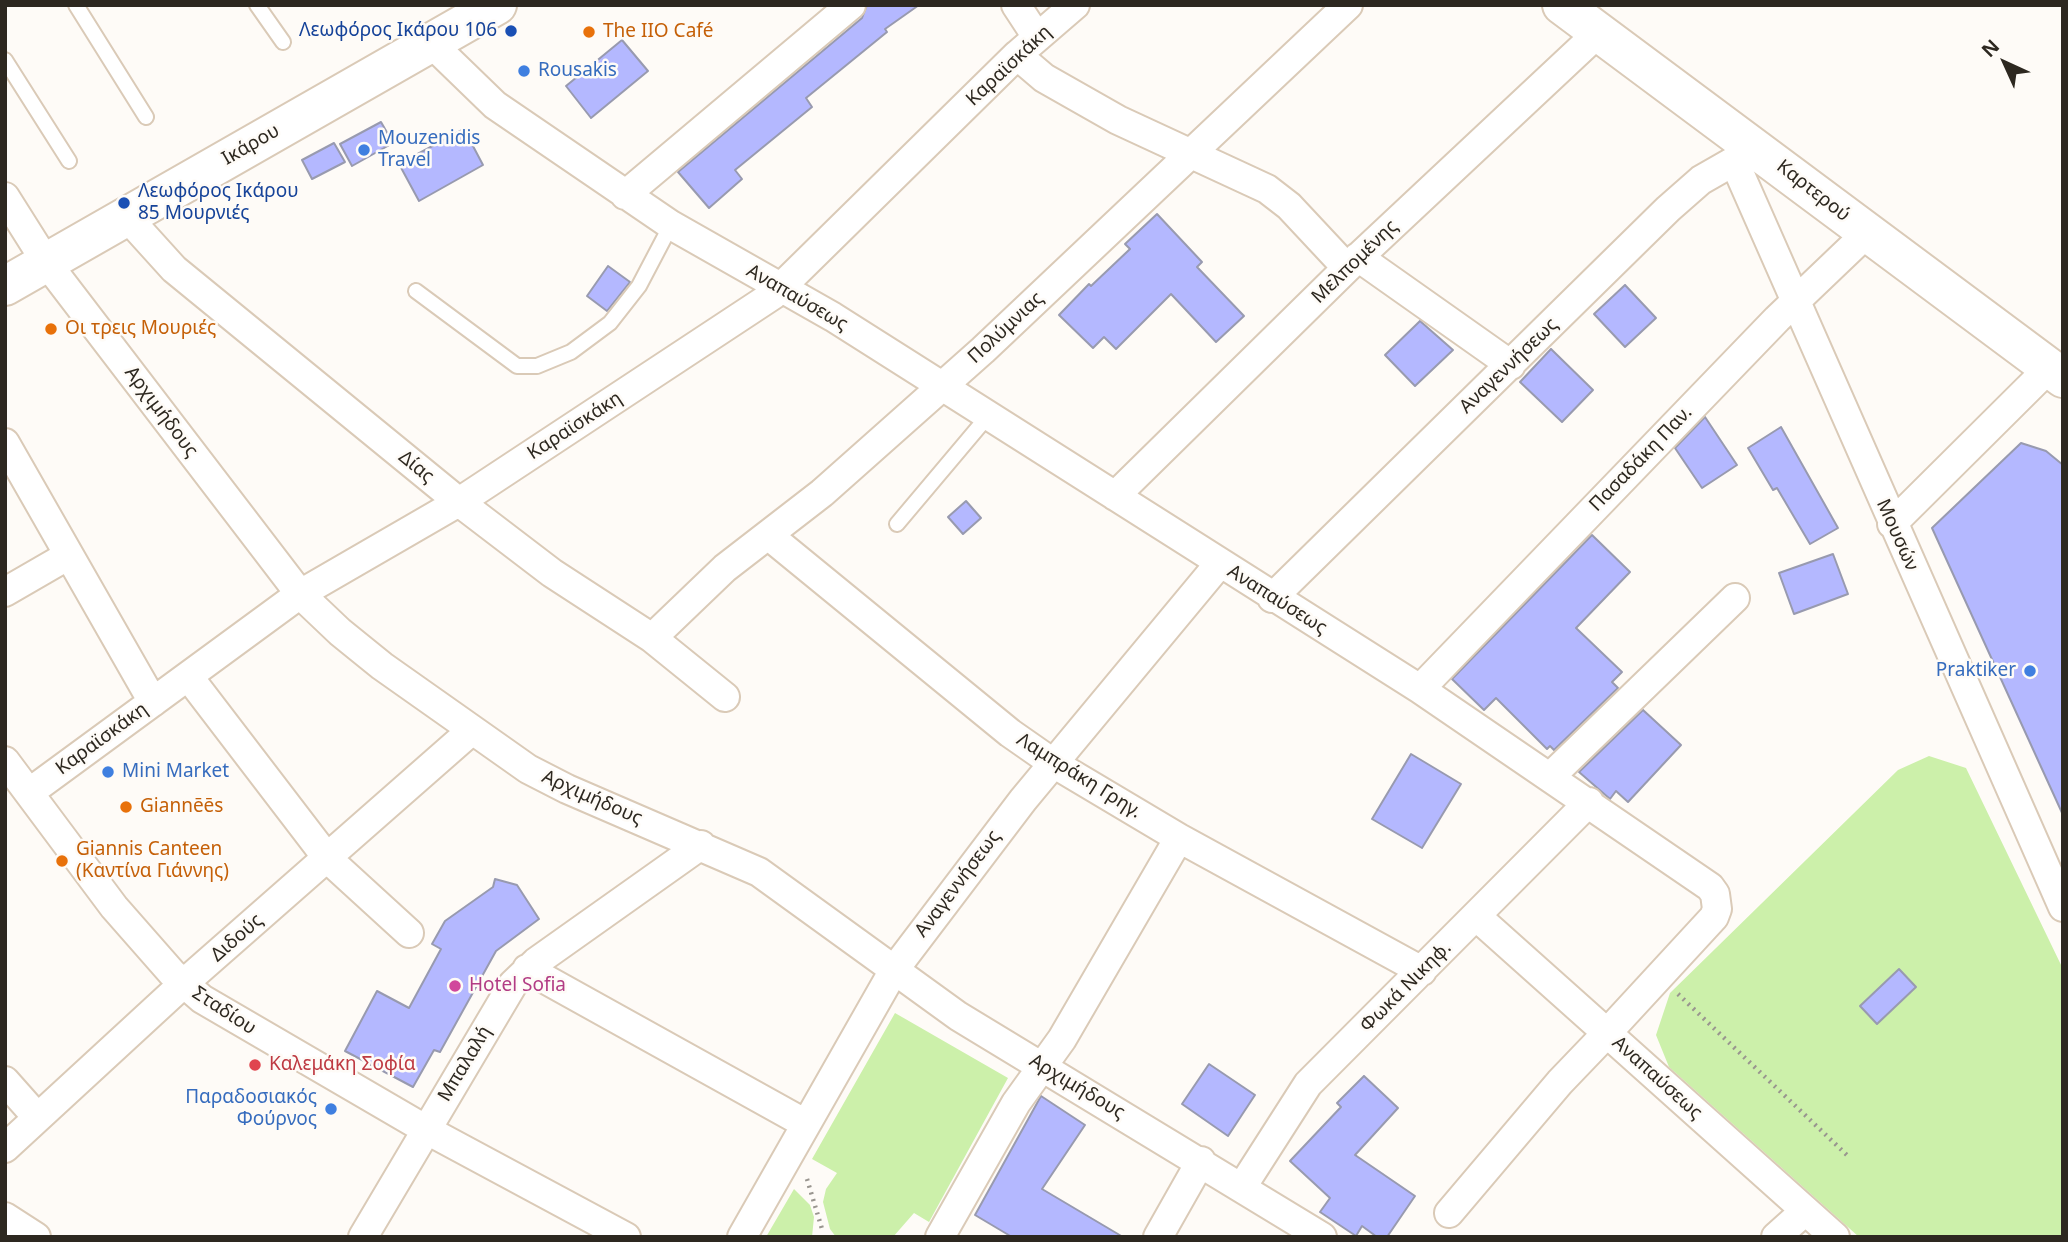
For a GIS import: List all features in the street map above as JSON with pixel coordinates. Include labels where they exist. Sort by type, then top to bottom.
[{"type":"main road","name":"Ικάρου","points":[[5,286],[497,5]]},
{"type":"main road","name":"Καρτερού","points":[[1562,5],[1599,32],[1746,154],[1867,233],[2056,373]]},
{"type":"street","points":[[625,195],[851,5]]},
{"type":"street","points":[[1016,5],[1033,70],[1060,88],[1164,144],[1247,178],[1273,193],[1353,262],[1511,365]]},
{"type":"street","name":"Καραϊσκάκη","points":[[30,792],[300,594],[459,502],[780,289],[1027,46],[1075,5]]},
{"type":"street","name":"Πολύμνιας","points":[[652,638],[725,568],[768,535],[941,387],[1348,5]]},
{"type":"street","name":"Μελπομένης","points":[[1115,496],[1353,262],[1599,32]]},
{"type":"street","name":"Αναπαύσεως","points":[[431,43],[495,105],[625,195],[780,289],[833,317],[1272,598],[1420,689],[1701,880],[1715,894],[1717,909],[1714,916],[1607,1032],[1835,1237]]},
{"type":"street","name":"Μουσών","points":[[1746,154],[1794,302],[2063,907]]},
{"type":"street","name":"Αναγεννήσεως","points":[[1272,598],[1668,209],[1701,180],[1746,154]]},
{"type":"street","name":"Αρχιμήδους","points":[[5,197],[46,262],[300,594],[340,632],[471,731],[528,769],[567,789],[759,872],[958,1016],[1202,1161],[1322,1237]]},
{"type":"street","name":"Δίας","points":[[126,216],[174,269],[459,502],[552,573],[652,638],[725,697]]},
{"type":"street","name":"Πασαδάκη Παν.","points":[[1420,689],[1794,302],[1867,233]]},
{"type":"street","points":[[1892,524],[2056,373]]},
{"type":"street","points":[[5,443],[153,702]]},
{"type":"street","name":"Λαμπράκη Γρηγ.","points":[[768,535],[1010,733],[1053,763],[1179,838],[1422,971]]},
{"type":"street","points":[[5,592],[69,555]]},
{"type":"street","name":"Αναγεννήσεως","points":[[743,1237],[894,970],[959,881],[1053,763],[1219,564]]},
{"type":"street","points":[[1551,776],[1735,598]]},
{"type":"street","points":[[188,676],[328,859],[409,933]]},
{"type":"street","name":"Διδούς","points":[[5,1148],[183,984],[471,731]]},
{"type":"street","name":"Σταδίου","points":[[5,761],[114,907],[183,984],[230,1017],[425,1129],[626,1237]]},
{"type":"street","name":"Φωκά Νικηφ.","points":[[1242,1187],[1304,1090],[1589,802]]},
{"type":"street","points":[[940,1237],[1016,1103],[1043,1067],[1179,838]]},
{"type":"street","name":"Μπαλαλή","points":[[363,1237],[513,984],[527,969],[701,845]]},
{"type":"street","points":[[1449,1213],[1560,1082],[1607,1032],[1476,916]]},
{"type":"street","points":[[527,969],[806,1124]]},
{"type":"street","points":[[5,1081],[37,1116]]},
{"type":"street","points":[[1158,1237],[1202,1161]]},
{"type":"street","points":[[1776,1237],[1805,1211]]},
{"type":"street","points":[[5,1217],[36,1237]]},
{"type":"lane","points":[[76,5],[146,117]]},
{"type":"lane","points":[[257,5],[283,42]]},
{"type":"lane","points":[[5,60],[69,162]]},
{"type":"lane","points":[[416,291],[517,366],[537,366],[571,352],[610,323],[639,286],[671,225]]},
{"type":"lane","points":[[897,524],[988,416]]},
{"type":"path","points":[[1660,977],[1849,1157]]},
{"type":"path","points":[[806,1178],[822,1228]]},
{"type":"green space","points":[[1929,756],[1966,768],[2063,969],[2063,1237],[1859,1237],[1669,1067],[1656,1035],[1670,993],[1898,770]]},
{"type":"green space","points":[[895,1013],[1008,1078],[929,1222],[914,1213],[893,1237],[836,1237],[830,1229],[823,1202],[826,1189],[837,1173],[812,1159]]},
{"type":"green space","points":[[794,1189],[810,1205],[814,1217],[812,1237],[766,1237]]},
{"type":"building","points":[[867,5],[919,5],[885,29],[887,32],[806,98],[812,107],[735,170],[742,179],[709,208],[678,172],[862,18]]},
{"type":"building","points":[[622,40],[648,71],[591,118],[566,86]]},
{"type":"building","points":[[381,122],[393,143],[352,166],[340,144]]},
{"type":"building","points":[[464,129],[483,165],[419,201],[399,164]]},
{"type":"building","points":[[334,143],[345,162],[312,179],[302,160]]},
{"type":"building","points":[[1157,214],[1202,262],[1197,267],[1244,316],[1216,342],[1171,294],[1116,349],[1104,337],[1093,348],[1059,315],[1089,284],[1091,286],[1130,249],[1125,244]]},
{"type":"building","points":[[608,266],[630,282],[607,311],[587,296]]},
{"type":"building","points":[[1625,285],[1656,318],[1625,347],[1594,314]]},
{"type":"building","points":[[1420,321],[1453,350],[1415,386],[1385,355]]},
{"type":"building","points":[[1551,349],[1593,390],[1562,422],[1520,382]]},
{"type":"building","points":[[1705,417],[1737,465],[1702,488],[1675,448]]},
{"type":"building","points":[[1781,427],[1838,528],[1810,544],[1777,488],[1773,490],[1748,448]]},
{"type":"building","name":"Praktiker","points":[[2021,443],[2046,451],[2063,465],[2063,815],[1932,528]]},
{"type":"building","points":[[966,501],[981,518],[963,534],[948,517]]},
{"type":"building","points":[[1592,535],[1630,572],[1576,628],[1622,672],[1612,682],[1618,688],[1554,750],[1550,746],[1547,749],[1496,698],[1484,710],[1452,679]]},
{"type":"building","points":[[1833,554],[1848,594],[1794,614],[1779,573]]},
{"type":"building","points":[[1643,710],[1681,745],[1628,802],[1616,791],[1610,799],[1579,772]]},
{"type":"building","points":[[1411,754],[1461,784],[1422,848],[1372,819]]},
{"type":"building","name":"Hotel Sofia","points":[[495,879],[517,885],[539,919],[496,951],[440,1052],[434,1050],[413,1087],[345,1051],[377,991],[409,1008],[441,949],[432,944],[445,921],[493,887]]},
{"type":"building","points":[[1899,969],[1916,987],[1877,1024],[1860,1006]]},
{"type":"building","points":[[1209,1064],[1255,1095],[1228,1136],[1182,1104]]},
{"type":"building","points":[[1364,1076],[1398,1108],[1355,1155],[1415,1196],[1387,1237],[1377,1237],[1362,1226],[1356,1236],[1320,1212],[1330,1198],[1290,1161],[1341,1107],[1337,1103]]},
{"type":"building","points":[[1041,1096],[1085,1125],[1042,1189],[1123,1237],[1012,1237],[975,1215]]},
{"type":"place","name":"Λεωφόρος Ικάρου 106","points":[[511,31]]},
{"type":"place","name":"The IIO Café","points":[[589,32]]},
{"type":"place","name":"Rousakis","points":[[524,71]]},
{"type":"place","name":"Mouzenidis Travel","points":[[364,150]]},
{"type":"place","name":"Λεωφόρος Ικάρου 85 Μουρνιές","points":[[124,203]]},
{"type":"place","name":"Οι τρεις Μουριές","points":[[51,329]]},
{"type":"place","name":"Praktiker","points":[[2030,671]]},
{"type":"place","name":"Mini Market","points":[[108,772]]},
{"type":"place","name":"Giannēēs","points":[[126,807]]},
{"type":"place","name":"Giannis Canteen (Καντίνα Γιάννης)","points":[[62,861]]},
{"type":"place","name":"Hotel Sofia","points":[[455,986]]},
{"type":"place","name":"Καλεμάκη Σοφία","points":[[255,1065]]},
{"type":"place","name":"Παραδοσιακός Φούρνος","points":[[331,1109]]}]
